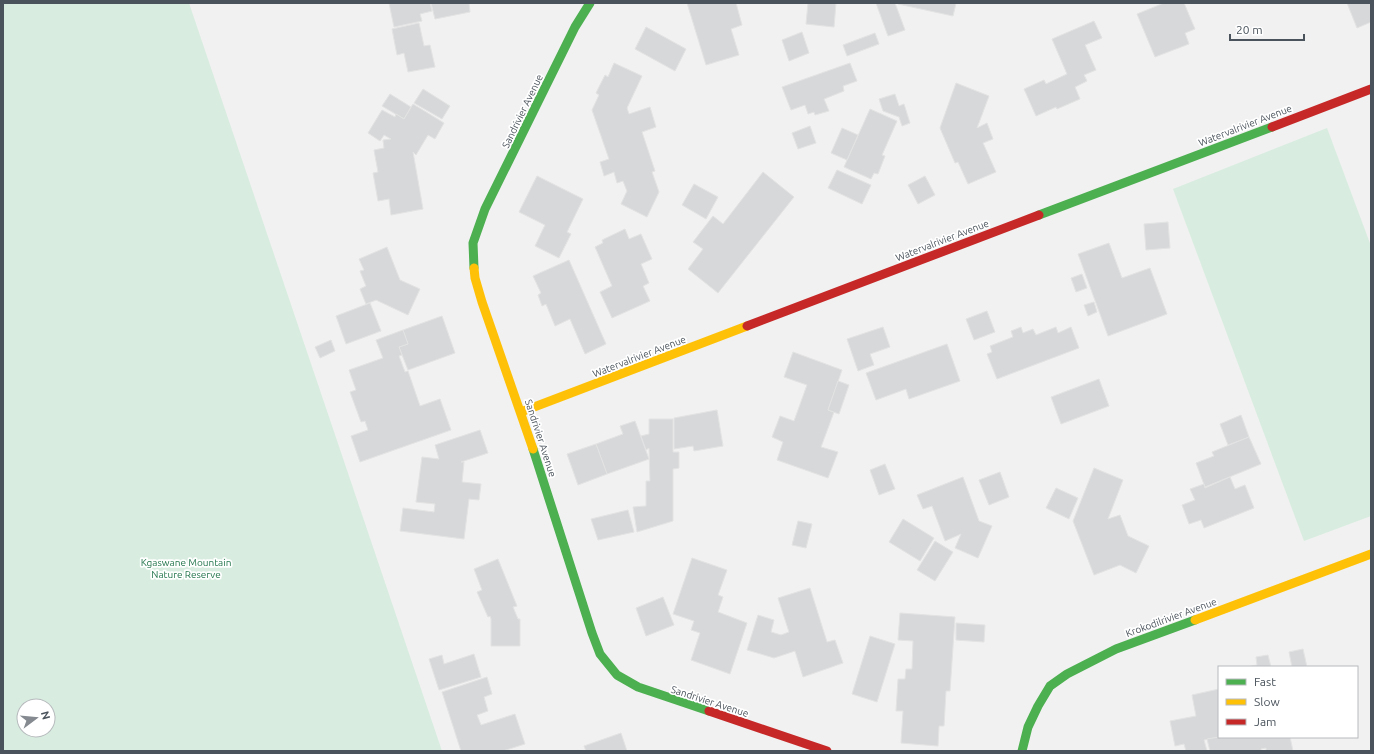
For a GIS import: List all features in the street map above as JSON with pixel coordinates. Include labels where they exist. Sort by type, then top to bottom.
[{"type":"street","name":"Sandrivier Avenue","points":[[590,3],[575,27],[488,202],[477,230],[473,243],[473,259],[475,278],[482,302],[521,412],[600,654],[617,675],[638,687],[827,751]]},
{"type":"street","name":"Watervalrivier Avenue","points":[[521,412],[1371,89]]},
{"type":"street","name":"Krokodilrivier Avenue","points":[[1022,751],[1028,727],[1038,706],[1050,686],[1067,674],[1116,649],[1371,554]]},
{"type":"green space","name":"Kgaswane Mountain Nature Reserve","points":[[3,3],[189,3],[442,751],[3,751]]},
{"type":"green space","points":[[1327,128],[1371,246],[1371,516],[1304,541],[1173,189]]},
{"type":"building","points":[[389,3],[430,3],[432,11],[420,14],[422,21],[394,27]]},
{"type":"building","points":[[431,3],[469,3],[470,12],[435,19]]},
{"type":"building","points":[[687,3],[736,3],[742,25],[731,29],[739,55],[706,65]]},
{"type":"building","points":[[808,3],[836,3],[834,27],[806,24]]},
{"type":"building","points":[[876,3],[895,3],[905,30],[888,36]]},
{"type":"building","points":[[898,3],[956,3],[953,16]]},
{"type":"building","points":[[1164,3],[1184,3],[1195,29],[1185,33],[1189,44],[1155,57],[1137,14]]},
{"type":"building","points":[[1347,3],[1371,3],[1371,22],[1357,28]]},
{"type":"building","points":[[1094,21],[1102,38],[1085,45],[1096,70],[1084,75],[1087,81],[1075,87],[1080,99],[1036,116],[1024,89],[1044,80],[1046,84],[1067,74],[1052,39]]},
{"type":"building","points":[[419,23],[424,46],[430,45],[435,67],[408,72],[404,53],[397,55],[392,29]]},
{"type":"building","points":[[646,27],[686,49],[675,71],[635,49]]},
{"type":"building","points":[[802,32],[809,53],[789,61],[782,40]]},
{"type":"building","points":[[875,33],[879,44],[847,56],[843,45]]},
{"type":"building","points":[[614,63],[642,76],[627,108],[629,114],[650,107],[656,127],[642,132],[655,171],[652,172],[659,192],[647,217],[621,204],[627,191],[623,181],[617,183],[614,172],[604,176],[600,162],[609,159],[592,110],[599,95],[596,93],[605,75],[608,77]]},
{"type":"building","points":[[850,63],[857,81],[843,86],[844,91],[824,99],[829,111],[815,115],[814,112],[808,114],[805,105],[791,110],[782,87]]},
{"type":"building","points":[[956,83],[989,96],[977,128],[987,123],[993,139],[983,143],[996,172],[968,184],[958,162],[955,163],[940,128]]},
{"type":"building","points":[[423,89],[450,106],[442,119],[414,103]]},
{"type":"building","points":[[390,94],[411,107],[404,119],[382,106]]},
{"type":"building","points":[[895,94],[899,106],[904,104],[910,123],[902,126],[899,117],[883,111],[879,99]]},
{"type":"building","points":[[413,104],[444,123],[435,139],[428,135],[416,155],[413,152],[423,209],[391,215],[389,199],[378,201],[373,173],[378,172],[374,150],[384,148],[383,140],[391,139],[384,135],[380,141],[368,133],[382,110],[395,117],[396,114],[404,119]]},
{"type":"building","points":[[870,109],[897,121],[882,155],[885,156],[878,174],[874,173],[871,179],[844,167]]},
{"type":"building","points":[[810,126],[816,143],[798,149],[792,133]]},
{"type":"building","points":[[842,128],[858,135],[847,160],[831,153]]},
{"type":"building","points":[[837,170],[871,185],[862,204],[828,188]]},
{"type":"building","points":[[763,172],[794,197],[718,293],[688,269],[703,249],[693,242],[713,216],[723,224]]},
{"type":"building","points":[[537,176],[583,199],[567,232],[571,234],[559,258],[535,246],[545,225],[519,212]]},
{"type":"building","points":[[925,176],[935,195],[918,204],[908,185]]},
{"type":"building","points":[[694,184],[718,197],[706,219],[682,205]]},
{"type":"building","points":[[1168,222],[1170,248],[1146,250],[1144,224]]},
{"type":"building","points":[[625,229],[629,239],[641,234],[652,259],[641,264],[649,283],[643,286],[650,301],[612,318],[600,292],[612,286],[595,247],[603,243],[602,240]]},
{"type":"building","points":[[1109,243],[1122,278],[1150,268],[1167,314],[1108,336],[1078,254]]},
{"type":"building","points":[[387,247],[400,280],[420,289],[408,315],[376,300],[366,304],[360,289],[366,286],[360,271],[364,270],[359,259]]},
{"type":"building","points":[[569,260],[606,344],[585,354],[570,319],[555,326],[546,304],[542,306],[538,295],[541,293],[533,276]]},
{"type":"building","points":[[1082,274],[1087,288],[1076,292],[1071,278]]},
{"type":"building","points":[[1094,302],[1097,312],[1088,316],[1084,305]]},
{"type":"building","points":[[370,303],[381,331],[346,344],[336,316]]},
{"type":"building","points":[[987,311],[995,332],[974,340],[966,319]]},
{"type":"building","points":[[442,316],[455,353],[408,370],[399,347],[408,344],[403,330]]},
{"type":"building","points":[[883,327],[890,347],[870,354],[874,365],[858,371],[847,339]]},
{"type":"building","points":[[1021,327],[1023,333],[1033,329],[1036,335],[1056,327],[1058,333],[1071,327],[1079,348],[997,379],[987,354],[992,352],[990,346],[1013,337],[1011,331]]},
{"type":"building","points":[[403,330],[408,344],[399,347],[402,355],[399,356],[405,372],[408,371],[420,406],[440,399],[451,430],[360,462],[351,436],[368,430],[365,421],[361,422],[350,392],[356,390],[349,370],[383,358],[376,340]]},
{"type":"building","points":[[331,340],[335,351],[320,358],[315,347]]},
{"type":"building","points":[[947,344],[960,381],[909,399],[906,389],[876,400],[866,373]]},
{"type":"building","points":[[793,352],[842,370],[828,410],[834,412],[821,447],[838,452],[828,478],[777,460],[783,442],[772,437],[780,416],[794,421],[807,385],[784,377]]},
{"type":"building","points":[[1099,379],[1109,406],[1061,424],[1051,397]]},
{"type":"building","points":[[838,381],[849,385],[839,414],[828,410]]},
{"type":"building","points":[[717,410],[723,446],[694,451],[693,446],[674,449],[674,418]]},
{"type":"building","points":[[1241,415],[1249,437],[1228,445],[1220,424]]},
{"type":"building","points":[[649,419],[673,419],[673,452],[679,452],[679,468],[673,469],[673,521],[637,532],[633,507],[646,506],[646,481],[650,481],[649,448],[646,450],[641,436],[649,434]]},
{"type":"building","points":[[635,421],[649,459],[607,474],[596,444],[623,434],[620,426]]},
{"type":"building","points":[[480,430],[488,453],[461,462],[464,462],[462,482],[481,484],[479,500],[469,499],[464,539],[400,531],[403,508],[434,512],[435,504],[416,502],[422,457],[439,459],[435,445]]},
{"type":"building","points":[[1249,437],[1261,464],[1205,487],[1196,463],[1214,456],[1212,452]]},
{"type":"building","points":[[596,444],[607,474],[578,485],[567,454]]},
{"type":"building","points":[[885,464],[895,489],[879,495],[870,470]]},
{"type":"building","points":[[1094,468],[1123,480],[1108,519],[1120,515],[1128,536],[1149,546],[1136,573],[1120,565],[1094,575],[1073,521]]},
{"type":"building","points":[[1000,472],[1009,497],[989,505],[979,480]]},
{"type":"building","points":[[963,477],[979,521],[992,526],[978,558],[955,548],[961,534],[945,541],[932,506],[923,509],[917,495]]},
{"type":"building","points":[[1230,477],[1235,489],[1245,485],[1254,508],[1204,528],[1201,520],[1189,524],[1182,505],[1195,500],[1190,489],[1204,484],[1205,488]]},
{"type":"building","points":[[1056,488],[1078,498],[1069,519],[1046,508]]},
{"type":"building","points":[[628,510],[634,532],[598,540],[591,519]]},
{"type":"building","points":[[903,519],[934,538],[920,561],[889,542]]},
{"type":"building","points":[[798,521],[812,524],[806,548],[792,545]]},
{"type":"building","points":[[935,541],[953,552],[935,581],[917,570]]},
{"type":"building","points":[[692,558],[727,570],[718,595],[723,597],[718,612],[747,623],[730,674],[691,660],[700,633],[691,630],[694,621],[673,614]]},
{"type":"building","points":[[498,559],[517,606],[513,607],[518,619],[520,619],[520,646],[491,646],[491,619],[490,616],[488,617],[477,592],[482,590],[474,569]]},
{"type":"building","points":[[810,588],[827,642],[835,640],[843,663],[803,677],[795,651],[774,658],[747,650],[758,615],[774,620],[771,632],[781,635],[789,632],[778,598]]},
{"type":"building","points":[[663,597],[674,625],[646,636],[636,608]]},
{"type":"building","points":[[900,613],[955,617],[950,691],[946,691],[944,726],[939,726],[938,746],[901,743],[903,711],[896,711],[898,679],[905,679],[906,669],[912,669],[913,641],[898,640]]},
{"type":"building","points":[[956,623],[985,625],[984,642],[956,640]]},
{"type":"building","points":[[870,636],[895,644],[877,702],[852,694]]},
{"type":"building","points":[[1303,649],[1307,666],[1292,666],[1289,652]]},
{"type":"building","points":[[474,654],[481,677],[439,690],[429,659],[442,655],[444,664]]},
{"type":"building","points":[[1268,655],[1271,666],[1252,666],[1257,665],[1256,657]]},
{"type":"building","points":[[487,677],[492,694],[484,697],[488,711],[477,715],[481,725],[515,714],[525,744],[503,751],[461,751],[442,692]]},
{"type":"building","points":[[1218,689],[1218,737],[1204,740],[1207,751],[1186,751],[1184,744],[1175,746],[1170,721],[1196,716],[1192,695]]},
{"type":"building","points":[[621,733],[627,751],[586,751],[584,746]]},
{"type":"building","points":[[1218,737],[1290,738],[1293,751],[1266,751],[1266,748],[1261,749],[1261,751],[1210,751],[1207,739]]},
{"type":"traffic: fast","points":[[474,268],[473,243],[485,209],[575,27],[590,3]]},
{"type":"traffic: fast","points":[[1039,215],[1272,127]]},
{"type":"traffic: fast","points":[[533,449],[600,654],[617,675],[638,687],[709,711]]},
{"type":"traffic: fast","points":[[1022,751],[1028,727],[1050,686],[1067,674],[1116,649],[1195,620]]},
{"type":"traffic: slow","points":[[474,268],[475,278],[482,302],[533,449]]},
{"type":"traffic: slow","points":[[521,412],[747,326]]},
{"type":"traffic: slow","points":[[1195,620],[1371,554]]},
{"type":"traffic: jam","points":[[1272,127],[1371,89]]},
{"type":"traffic: jam","points":[[747,326],[1039,215]]},
{"type":"traffic: jam","points":[[709,711],[827,751]]}]
